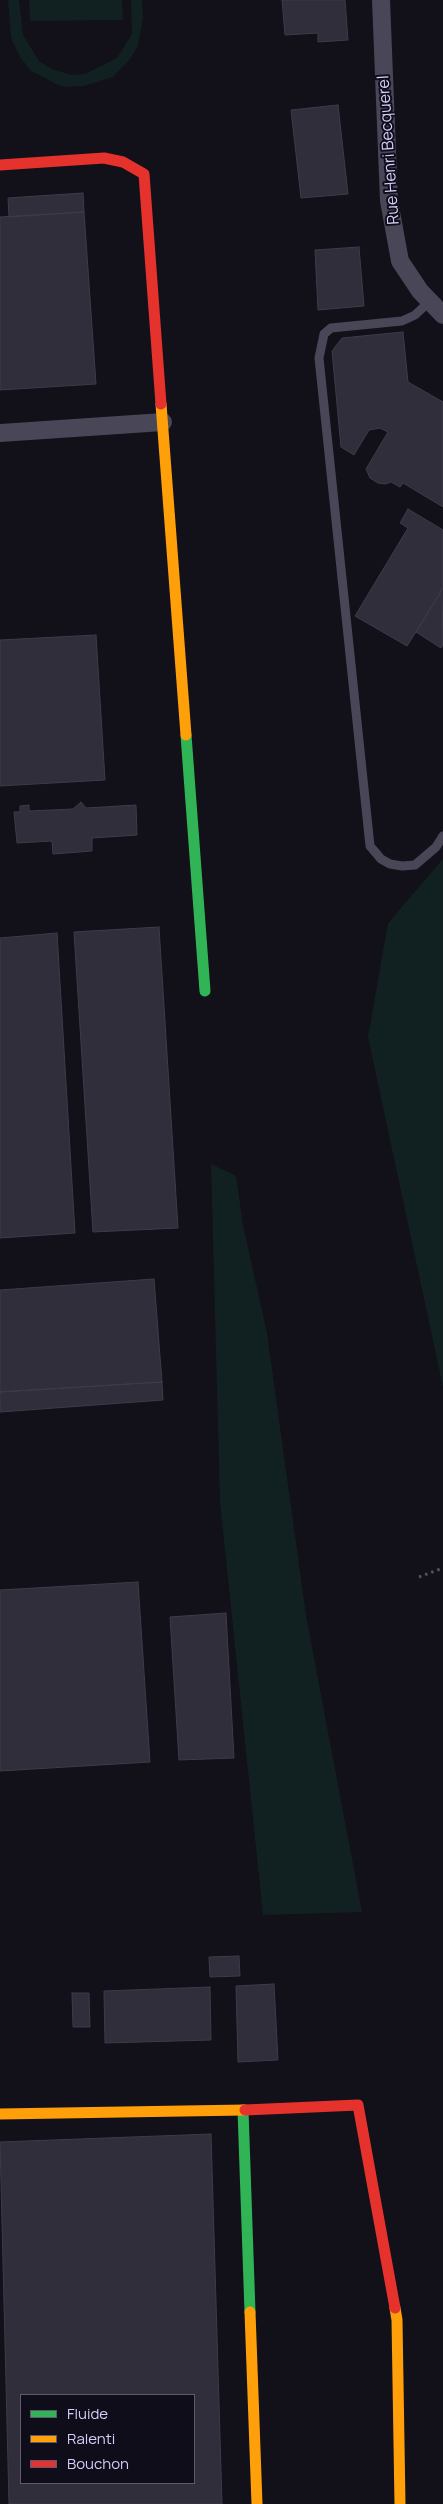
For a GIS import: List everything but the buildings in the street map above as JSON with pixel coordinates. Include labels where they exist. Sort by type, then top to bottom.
[{"type":"street","name":"Rue Henri Becquerel","points":[[381,0],[389,201],[400,260],[420,291],[443,315]]},
{"type":"street","points":[[0,164],[104,158],[123,162],[144,174],[205,991]]},
{"type":"street","points":[[0,433],[163,422]]},
{"type":"street","points":[[0,2114],[358,2106],[397,2320],[400,2504]]},
{"type":"street","points":[[243,2110],[257,2504]]},
{"type":"lane","points":[[430,301],[415,315],[402,321],[331,328],[324,334],[319,358],[370,846],[381,859],[390,864],[402,866],[415,864],[436,848],[443,836]]},
{"type":"path","points":[[419,1577],[443,1568]]},
{"type":"shaded area","points":[[8,0],[19,0],[23,35],[39,61],[52,69],[71,75],[85,74],[117,58],[132,34],[131,0],[142,0],[143,18],[138,45],[131,58],[113,77],[84,86],[66,87],[56,84],[30,70],[20,57],[11,38]]},
{"type":"shaded area","points":[[29,0],[122,0],[123,20],[30,21]]},
{"type":"shaded area","points":[[443,859],[443,1387],[368,1037],[388,923]]},
{"type":"shaded area","points":[[211,1164],[236,1176],[243,1225],[267,1333],[306,1615],[362,1912],[263,1915],[220,1502]]},
{"type":"traffic: fast","points":[[186,735],[205,991]]},
{"type":"traffic: fast","points":[[243,2110],[250,2312]]},
{"type":"traffic: slow","points":[[161,404],[186,735]]},
{"type":"traffic: slow","points":[[0,2114],[245,2110]]},
{"type":"traffic: slow","points":[[395,2308],[397,2320],[400,2504]]},
{"type":"traffic: slow","points":[[250,2312],[257,2504]]},
{"type":"traffic: jam","points":[[0,165],[104,158],[123,162],[144,174],[161,404]]},
{"type":"traffic: jam","points":[[245,2110],[358,2105],[395,2308]]}]
